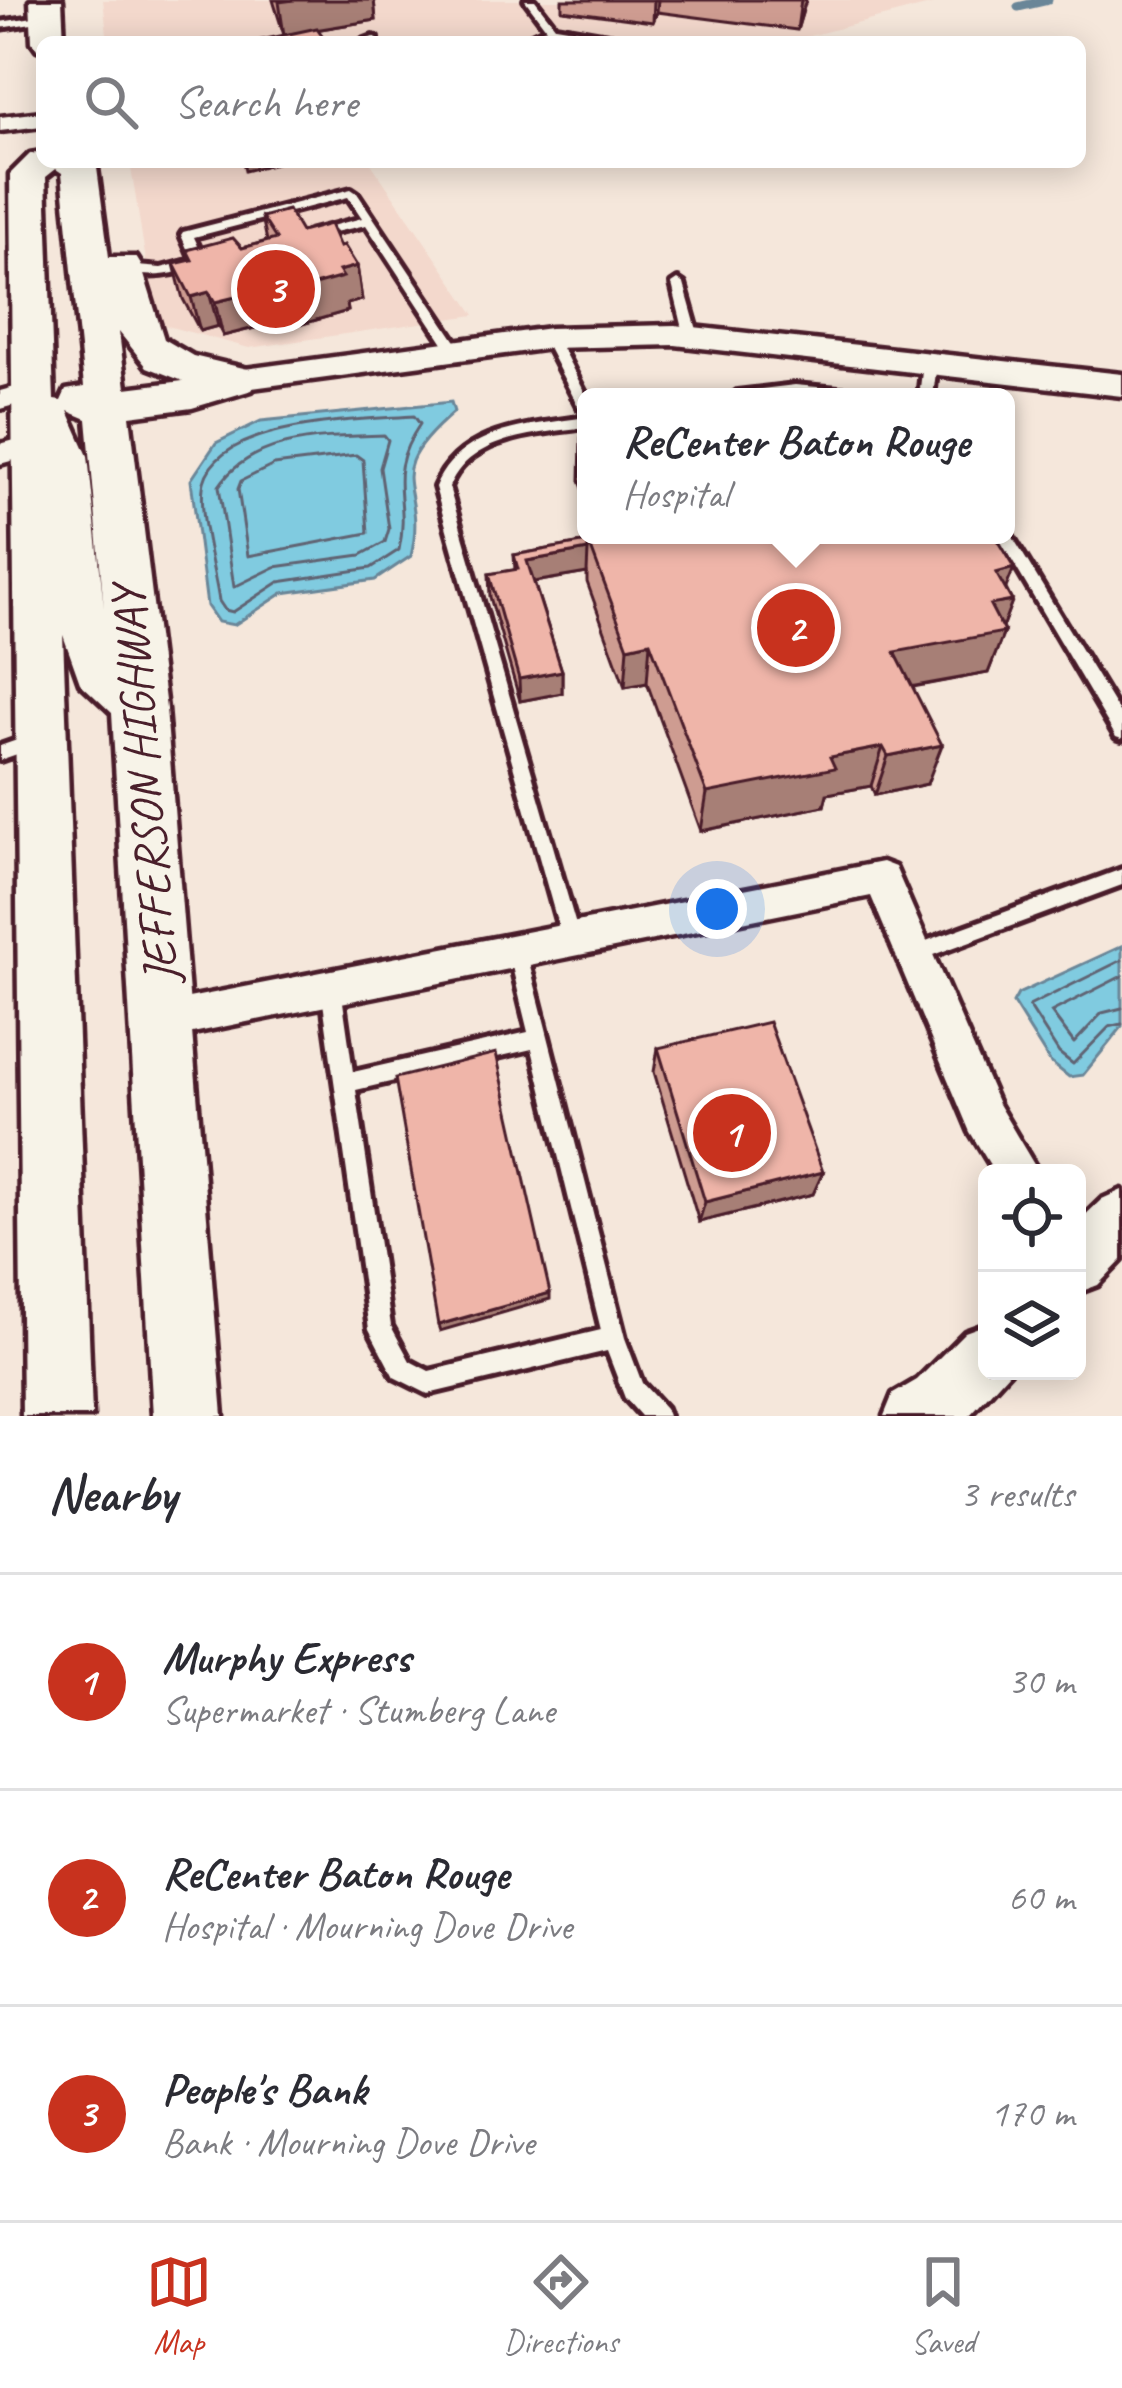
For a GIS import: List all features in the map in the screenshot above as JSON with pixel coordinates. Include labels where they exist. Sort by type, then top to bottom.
[{"type":"main road","name":"JEFFERSON HIGHWAY","points":[[36,168],[28,174],[16,395],[20,746],[57,1416]]},
{"type":"main road","name":"JEFFERSON HIGHWAY","points":[[76,177],[111,404],[140,709],[188,1416]]},
{"type":"main road","points":[[76,177],[111,207],[137,332],[157,357],[237,380]]},
{"type":"main road","points":[[29,210],[54,224],[78,395],[93,406],[192,394],[237,380]]},
{"type":"main road","points":[[16,395],[56,426],[67,456],[78,603],[98,669],[140,709]]},
{"type":"main road","points":[[1086,1255],[1122,1219]]},
{"type":"main road","points":[[915,1416],[939,1402],[978,1363]]},
{"type":"street","points":[[0,124],[36,119]]},
{"type":"street","points":[[237,380],[606,334],[692,337],[1122,385]]},
{"type":"street","points":[[163,1022],[882,878],[984,1118],[1012,1164]]},
{"type":"lane","points":[[530,0],[552,29]]},
{"type":"lane","points":[[0,25],[47,20]]},
{"type":"lane","points":[[536,36],[552,29],[595,36]]},
{"type":"lane","points":[[199,261],[187,235],[351,193],[456,352]]},
{"type":"lane","points":[[286,242],[369,220]]},
{"type":"lane","points":[[122,269],[161,272],[216,257]]},
{"type":"lane","points":[[678,284],[692,337]]},
{"type":"lane","points":[[550,338],[577,390]]},
{"type":"lane","points":[[927,388],[930,363]]},
{"type":"lane","points":[[571,939],[442,488],[452,465],[481,446],[577,424]]},
{"type":"lane","points":[[1009,544],[1122,732]]},
{"type":"lane","points":[[914,954],[1122,877]]},
{"type":"lane","points":[[517,950],[614,1339],[633,1390],[657,1416]]},
{"type":"lane","points":[[331,988],[380,1329],[402,1370],[428,1383],[614,1339]]},
{"type":"lane","points":[[345,1083],[537,1039]]},
{"type":"shaded area","points":[[103,0],[949,0],[809,36],[107,36]]},
{"type":"shaded area","points":[[131,168],[374,168],[475,315],[249,348],[156,323]]},
{"type":"water","points":[[451,402],[454,412],[430,435],[410,468],[415,531],[411,556],[375,580],[283,593],[234,625],[218,622],[207,606],[191,480],[216,443],[261,421]]},
{"type":"water","points":[[1122,946],[1122,1027],[1083,1075],[1069,1077],[1050,1062],[1013,1003],[1018,994]]},
{"type":"building","points":[[317,28],[323,36],[280,36]]},
{"type":"building","points":[[288,210],[301,232],[330,224],[340,247],[344,245],[357,266],[339,271],[343,277],[296,290],[292,283],[215,302],[209,292],[191,297],[174,264],[192,260],[187,250],[233,238],[242,248],[276,239],[262,217]]},
{"type":"building","points":[[588,544],[588,550],[527,561],[562,671],[519,679],[489,574],[518,569],[514,555]]},
{"type":"building","points":[[589,544],[999,544],[1014,568],[996,573],[1012,601],[990,605],[1004,632],[895,652],[942,745],[888,756],[883,747],[830,757],[835,768],[707,793],[650,642],[628,647]]},
{"type":"building","points":[[769,1022],[823,1172],[705,1202],[658,1048]]},
{"type":"building","points":[[496,1053],[550,1293],[438,1325],[395,1078]]},
{"type":"waterway","points":[[1018,7],[1048,0]]},
{"type":"place","name":"People's Bank","points":[[276,289]]},
{"type":"place","name":"ReCenter Baton Rouge","points":[[796,628]]},
{"type":"place","name":"Murphy Express","points":[[732,1133]]}]
